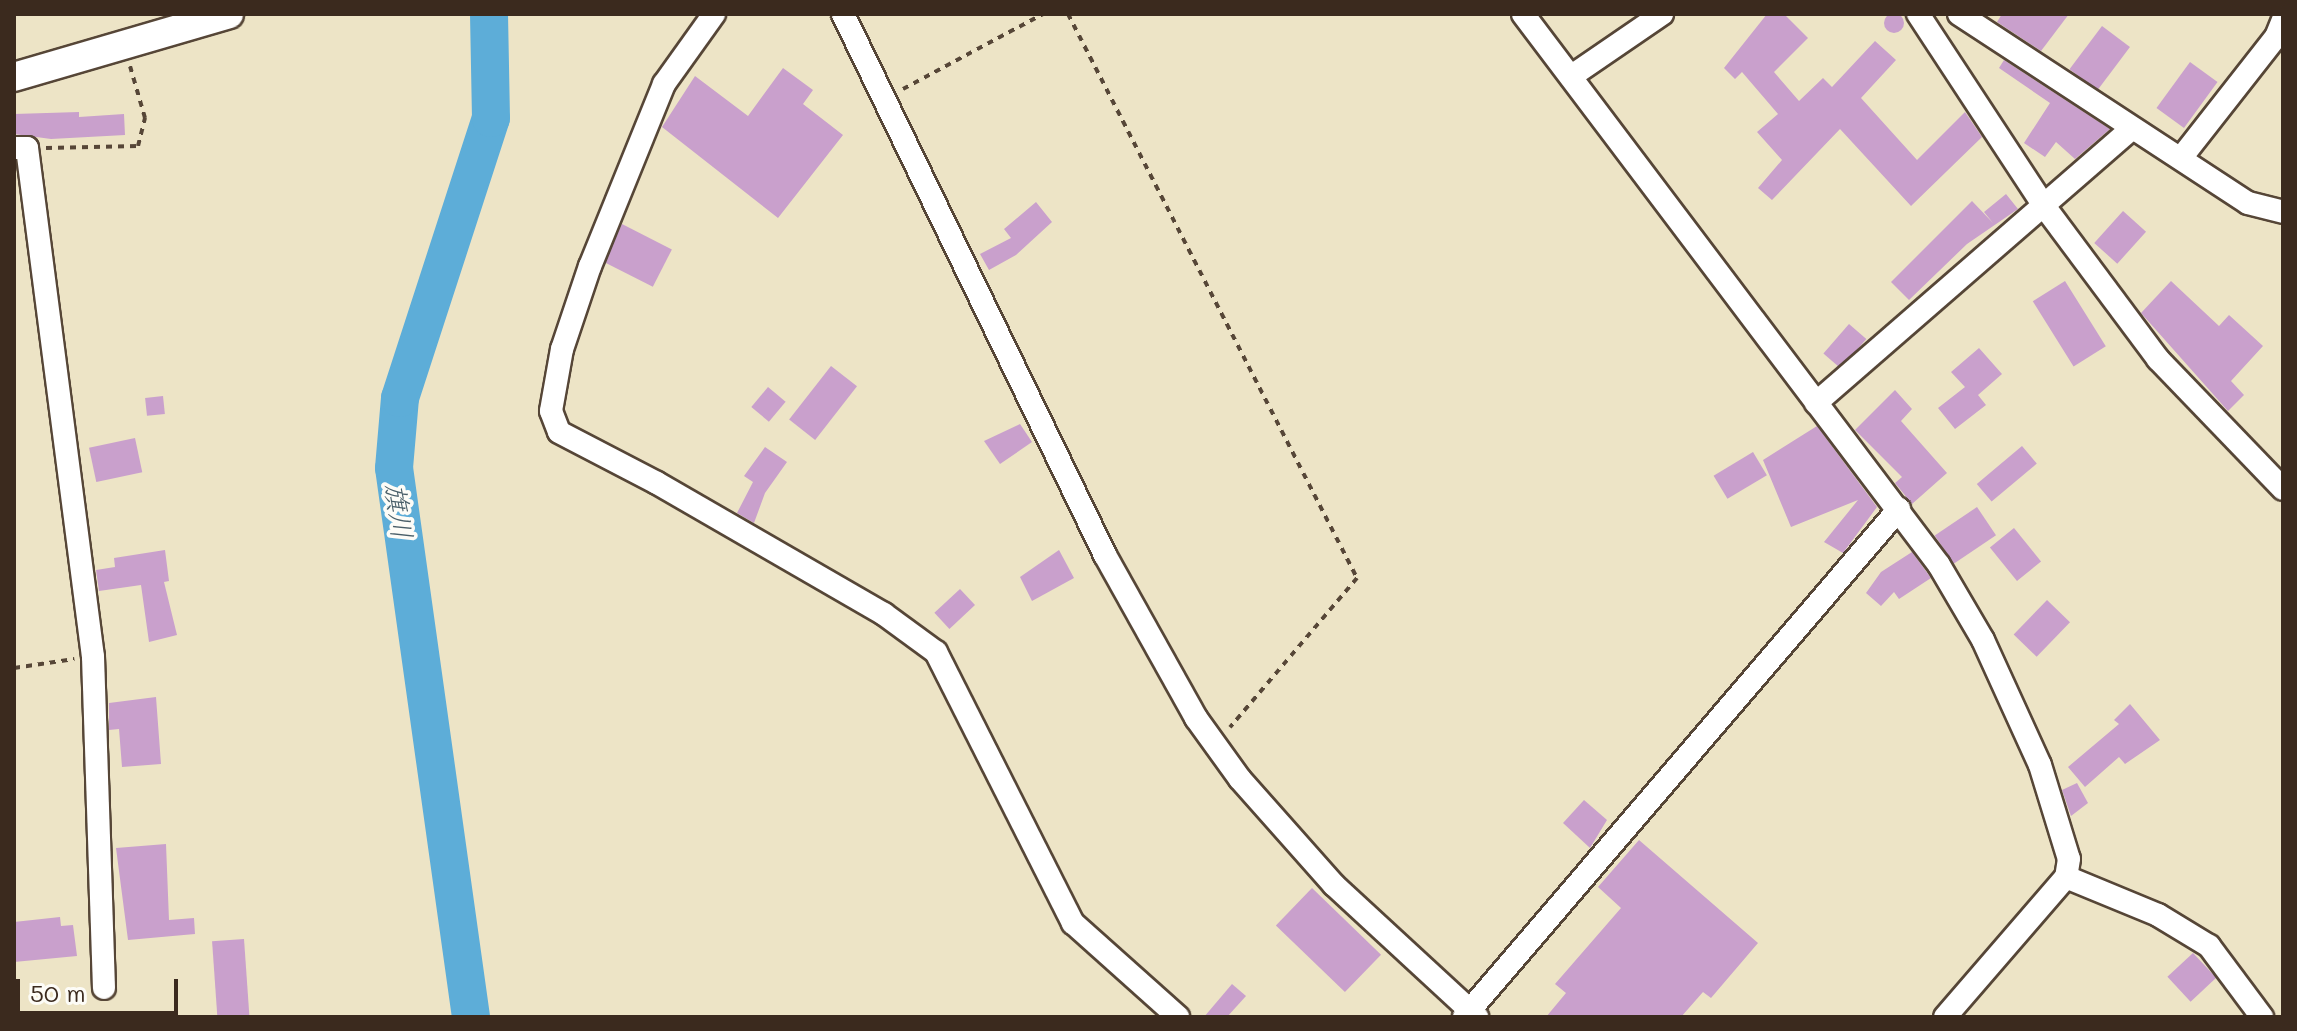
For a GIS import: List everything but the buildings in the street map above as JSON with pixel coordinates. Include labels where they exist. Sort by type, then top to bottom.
[{"type":"main road","points":[[14,77],[229,14]]},
{"type":"street","points":[[714,14],[664,84],[590,266],[562,349],[551,411],[559,432],[884,614],[936,652],[1073,923],[1178,1017]]},
{"type":"street","points":[[843,14],[1105,555],[1215,744],[1334,885],[1470,1015],[1899,509]]},
{"type":"street","points":[[1523,14],[1573,75],[1939,565],[1990,653],[2040,765],[2069,859],[2066,877],[1945,1017]]},
{"type":"street","points":[[1573,75],[1662,14]]},
{"type":"street","points":[[1918,14],[2044,206],[2158,359],[2283,489]]},
{"type":"street","points":[[1959,14],[2248,203],[2283,212]]},
{"type":"street","points":[[2181,158],[2276,37],[2283,20]]},
{"type":"street","points":[[1816,403],[2131,129]]},
{"type":"street","points":[[21,148],[93,657],[104,988]]},
{"type":"street","points":[[2066,877],[2158,915],[2209,946],[2262,1017]]},
{"type":"path","points":[[883,100],[1043,14]]},
{"type":"path","points":[[1068,14],[1357,578],[1215,744]]},
{"type":"path","points":[[21,148],[138,146],[145,118],[124,44]]},
{"type":"path","points":[[14,668],[93,657]]},
{"type":"waterway","name":"旗川","points":[[471,1017],[394,468],[400,398],[491,118],[489,14]]}]
